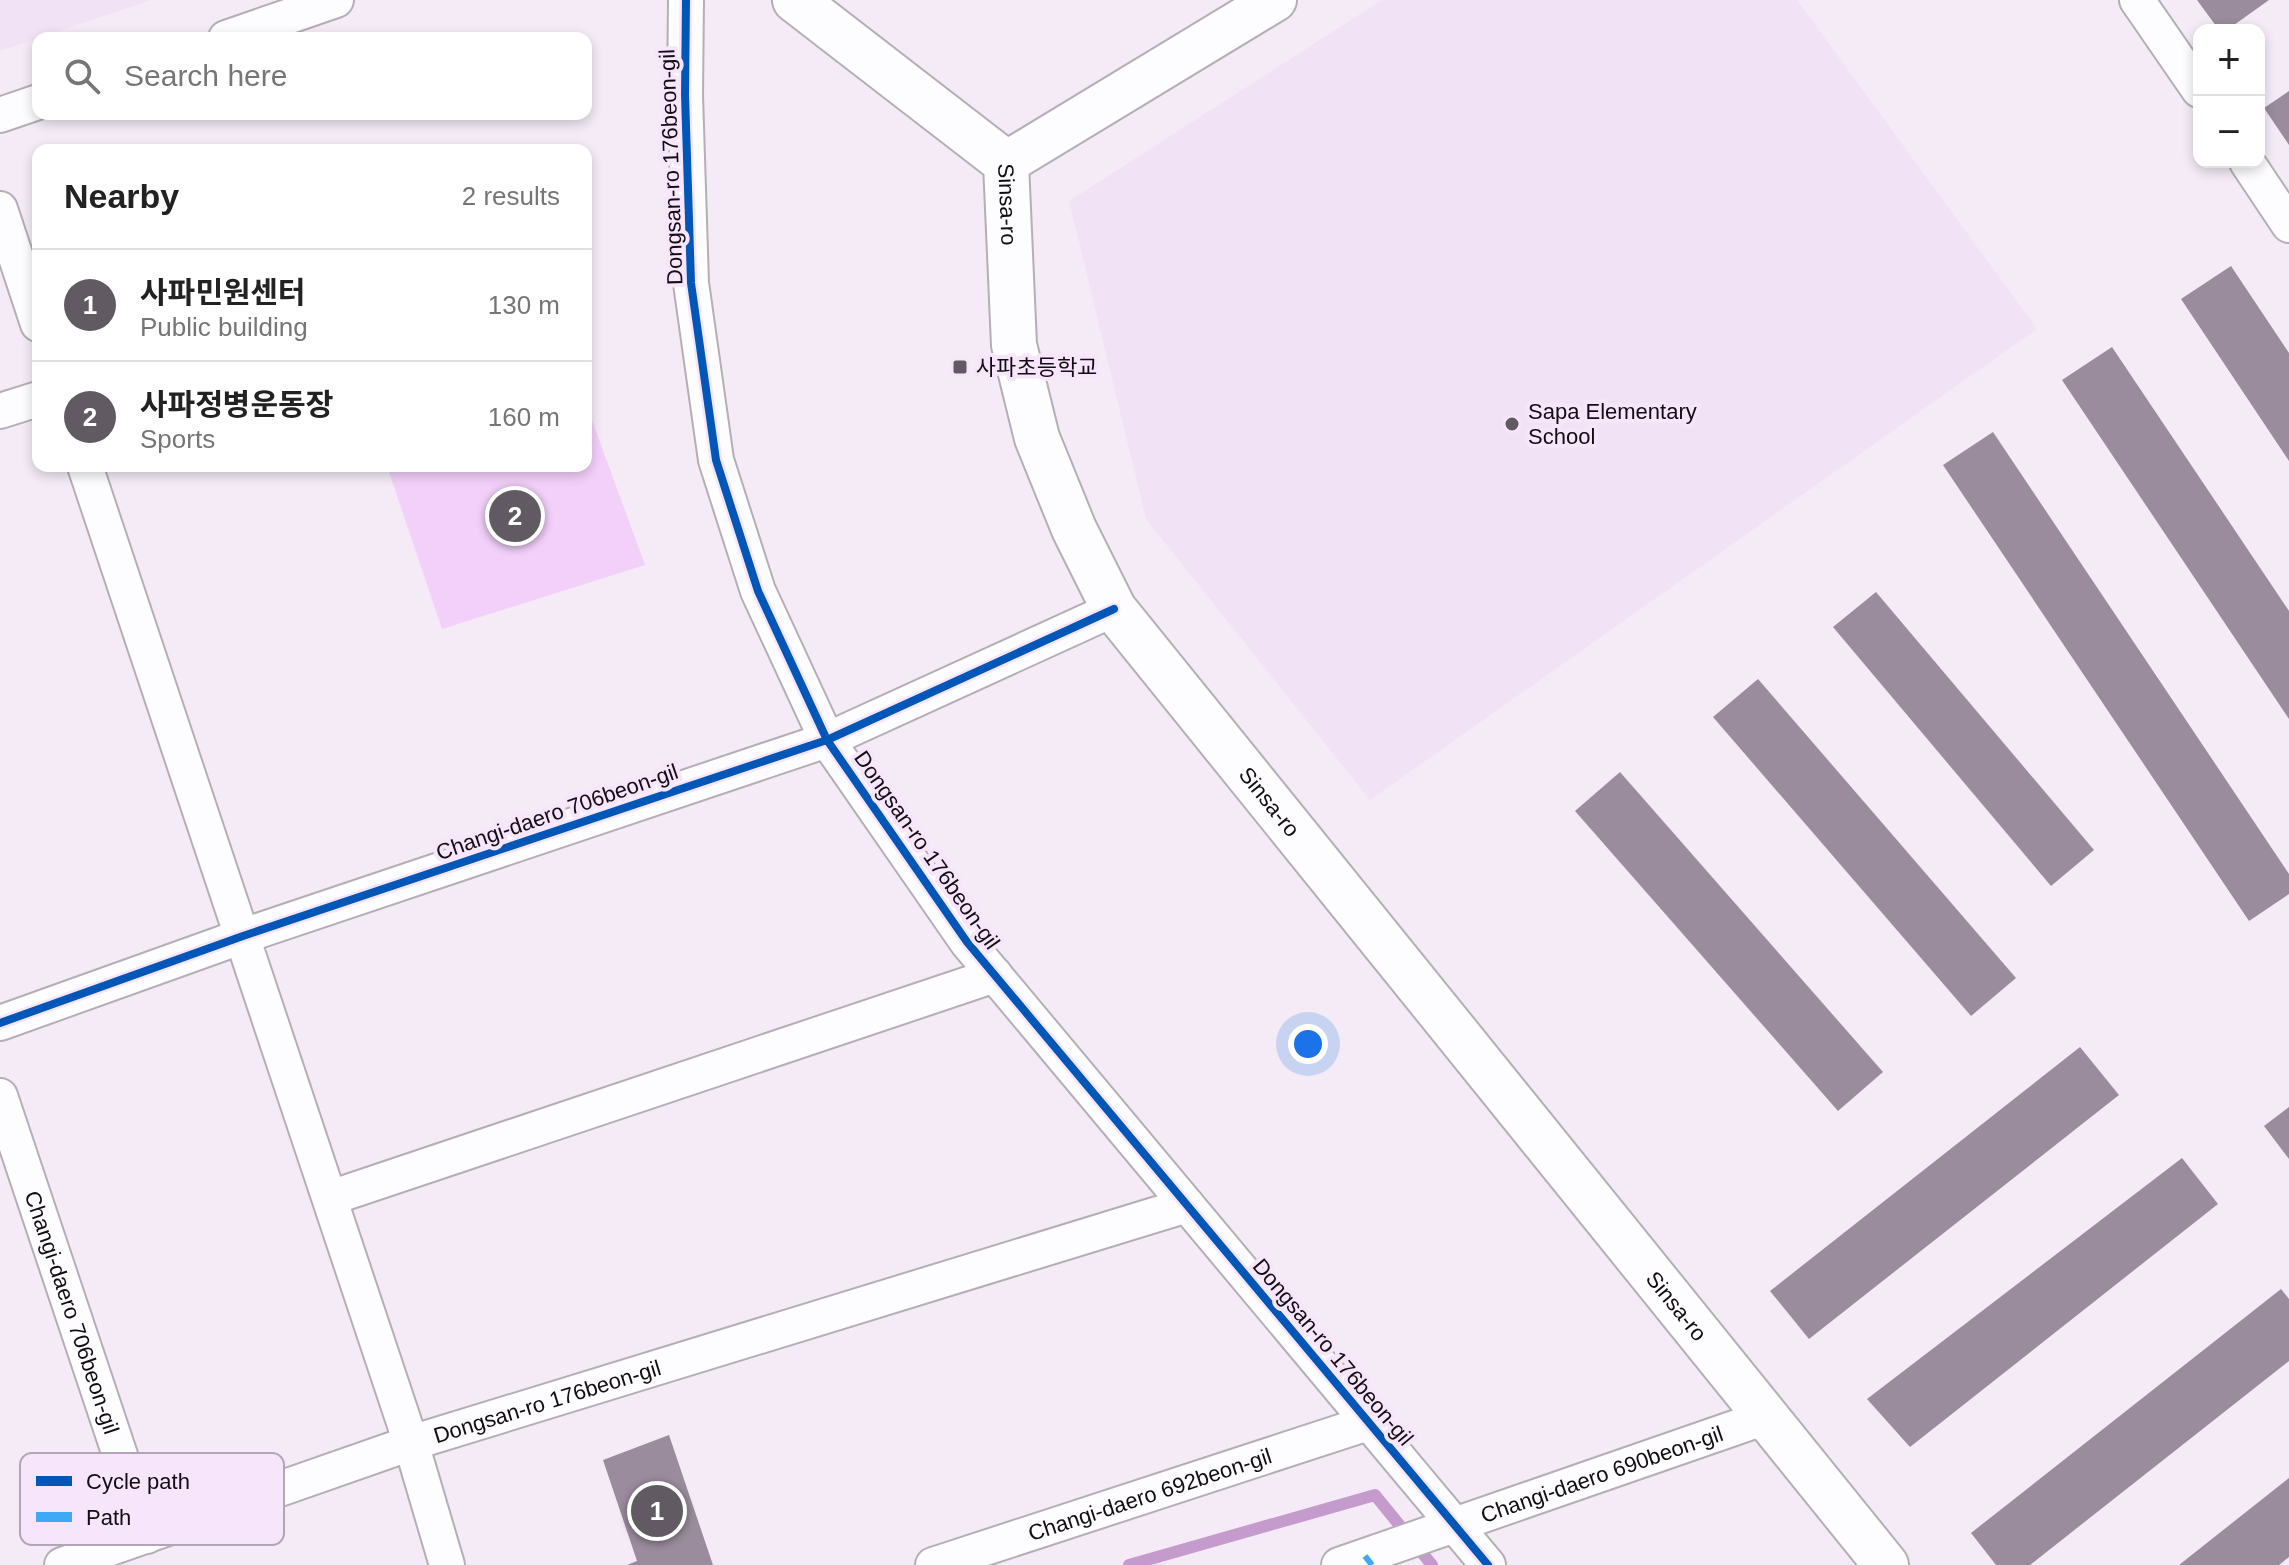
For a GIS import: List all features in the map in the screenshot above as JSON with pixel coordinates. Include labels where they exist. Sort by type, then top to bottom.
[{"type":"main road","name":"Sinsa-ro","points":[[795,0],[1006,163],[1014,345],[1037,438],[1074,529],[1114,609],[1886,1565]]},
{"type":"street","points":[[243,32],[336,0]]},
{"type":"street","name":"Dongsan-ro 176beon-gil","points":[[686,0],[685,95],[691,283],[716,460],[758,591],[827,740],[967,942],[1368,1423],[1446,1528],[1488,1565]]},
{"type":"street","points":[[1006,163],[1275,0]]},
{"type":"street","points":[[2137,0],[2193,81]]},
{"type":"street","points":[[0,115],[32,104]]},
{"type":"street","points":[[2251,168],[2289,225]]},
{"type":"street","points":[[0,209],[32,306]]},
{"type":"street","points":[[0,411],[32,401]]},
{"type":"street","points":[[87,472],[411,1443],[447,1565]]},
{"type":"street","name":"Changi-daero 706beon-gil","points":[[0,1023],[243,936],[827,740],[1114,609]]},
{"type":"street","name":"Dongsan-ro 176beon-gil","points":[[330,1198],[995,975]]},
{"type":"street","name":"Changi-daero 706beon-gil","points":[[0,1096],[119,1453]]},
{"type":"street","name":"Dongsan-ro 176beon-gil","points":[[284,1488],[411,1443],[1187,1205]]},
{"type":"street","name":"Changi-daero 690beon-gil","points":[[1366,1559],[1446,1528],[1766,1417]]},
{"type":"street","name":"Changi-daero 692beon-gil","points":[[933,1565],[1368,1423]]},
{"type":"street","points":[[62,1565],[121,1545]]},
{"type":"shaded area","points":[[0,0],[151,0],[56,32],[32,32],[32,40],[0,51]]},
{"type":"shaded area","name":"Sapa Elementary School","points":[[1382,0],[1797,0],[2037,329],[1370,800],[1146,519],[1069,201]]},
{"type":"shaded area","points":[[592,420],[645,565],[442,629],[389,472],[592,472]]},
{"type":"building","points":[[2197,0],[2269,0],[2235,24],[2215,24]]},
{"type":"building","points":[[2289,91],[2289,145],[2265,109]]},
{"type":"building","points":[[2231,266],[2289,353],[2289,461],[2181,299]]},
{"type":"building","points":[[2112,347],[2289,611],[2289,719],[2062,380]]},
{"type":"building","points":[[1993,432],[2289,874],[2289,894],[2249,921],[1943,465]]},
{"type":"building","points":[[1876,592],[2094,850],[2051,886],[1833,627]]},
{"type":"building","points":[[1758,679],[2016,978],[1971,1016],[1713,717]]},
{"type":"building","points":[[1620,772],[1883,1072],[1838,1111],[1575,811]]},
{"type":"building","points":[[2080,1047],[2119,1095],[1809,1339],[1770,1291]]},
{"type":"building","points":[[2289,1107],[2289,1159],[2264,1126]]},
{"type":"building","points":[[2182,1158],[2218,1204],[1910,1447],[1867,1399]]},
{"type":"building","points":[[2281,1289],[2289,1299],[2289,1361],[2030,1565],[1996,1565],[1971,1533]]},
{"type":"building","points":[[669,1435],[713,1565],[627,1565],[637,1561],[603,1460]]},
{"type":"building","points":[[2289,1478],[2289,1557],[2279,1565],[2179,1565]]},
{"type":"waterway","points":[[1129,1565],[1375,1495],[1432,1565]]},
{"type":"marked path","points":[[1365,1556],[1372,1565]]},
{"type":"cycle path","points":[[686,0],[685,95],[691,283],[716,460],[758,591],[827,740],[967,942],[1488,1565]]},
{"type":"cycle path","points":[[0,1023],[243,936],[827,740],[1114,609]]},
{"type":"place","name":"사파초등학교","points":[[960,367]]},
{"type":"place","name":"Sapa Elementary School","points":[[1512,424]]},
{"type":"place","name":"사파정병운동장","points":[[515,516]]},
{"type":"place","name":"사파민원센터","points":[[657,1511]]}]
